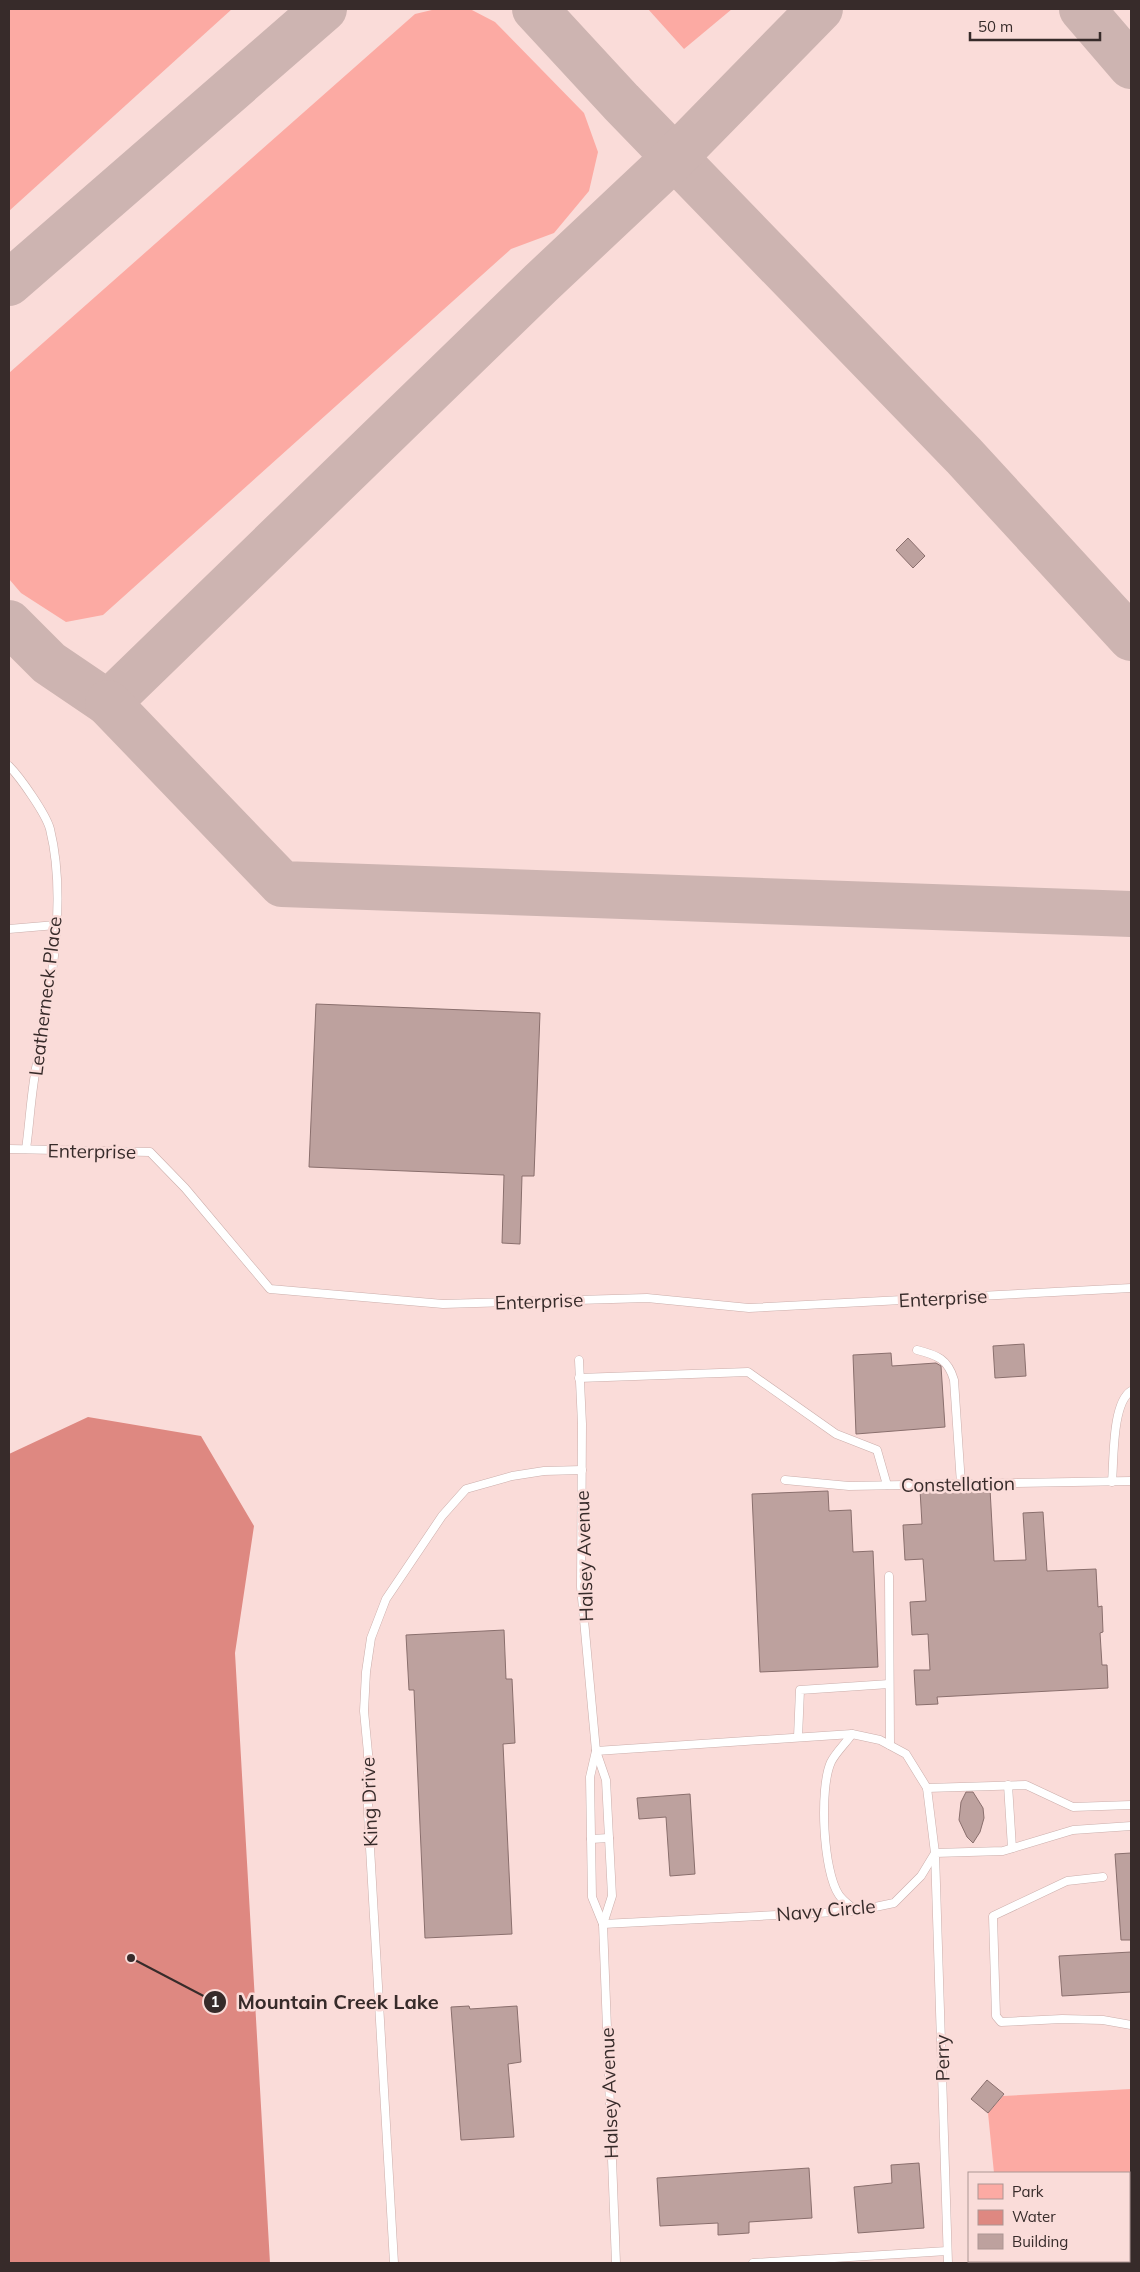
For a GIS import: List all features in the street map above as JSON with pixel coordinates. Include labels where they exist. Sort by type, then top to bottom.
[{"type":"lane","name":"Leatherneck Place","points":[[9,766],[19,776],[49,828],[57,883],[56,925],[46,1020],[36,1064],[26,1149]]},
{"type":"lane","points":[[9,928],[56,925]]},
{"type":"lane","name":"Enterprise","points":[[9,1149],[150,1152],[185,1188],[270,1289],[443,1304],[647,1298],[748,1308],[1131,1288]]},
{"type":"lane","points":[[917,1350],[934,1354],[950,1366],[954,1380],[962,1484]]},
{"type":"lane","name":"Halsey Avenue","points":[[578,1360],[582,1470],[582,1587],[596,1751],[606,1780],[612,1896],[603,1924]]},
{"type":"lane","points":[[580,1378],[748,1372],[836,1434],[878,1450],[887,1485]]},
{"type":"lane","points":[[1112,1482],[1117,1420],[1123,1398],[1131,1391]]},
{"type":"lane","name":"King Drive","points":[[394,2263],[368,1813],[368,1753],[364,1711],[371,1638],[386,1599],[442,1516],[466,1489],[512,1476],[544,1471],[582,1470]]},
{"type":"lane","name":"Constellation","points":[[785,1480],[849,1486],[1131,1481]]},
{"type":"lane","points":[[889,1576],[890,1745]]},
{"type":"lane","points":[[798,1738],[800,1690],[889,1684]]},
{"type":"lane","points":[[596,1751],[852,1734],[880,1740],[906,1754],[927,1788],[935,1853],[1003,1851],[1073,1830],[1131,1826]]},
{"type":"lane","points":[[852,1734],[831,1762],[825,1795],[825,1837],[830,1872],[839,1895],[856,1911]]},
{"type":"lane","name":"Halsey Avenue","points":[[596,1751],[590,1777],[592,1897],[603,1924],[616,2263]]},
{"type":"lane","points":[[1008,1785],[1012,1848]]},
{"type":"lane","points":[[927,1788],[1026,1785],[1073,1807],[1131,1805]]},
{"type":"lane","points":[[591,1839],[609,1838]]},
{"type":"lane","name":"Navy Circle","points":[[603,1924],[856,1911],[894,1903],[920,1876],[935,1853]]},
{"type":"lane","name":"Perry","points":[[935,1853],[939,1923],[948,2263]]},
{"type":"lane","points":[[1103,1876],[1067,1880],[993,1916],[996,2016],[1001,2022],[1062,2018],[1103,2020],[1131,2025]]},
{"type":"lane","points":[[753,2263],[947,2251]]},
{"type":"green space","points":[[9,9],[232,9],[9,211]]},
{"type":"green space","points":[[436,9],[470,9],[495,22],[584,113],[598,152],[589,191],[554,233],[511,249],[103,615],[66,622],[21,593],[9,579],[9,373],[415,14]]},
{"type":"green space","points":[[648,9],[732,9],[684,49]]},
{"type":"green space","points":[[1131,2089],[1131,2263],[1001,2263],[1130,2262],[1130,2172],[994,2172],[988,2113],[1003,2096]]},
{"type":"water","points":[[88,1417],[201,1436],[254,1526],[235,1653],[270,2263],[9,2263],[9,1454]]},
{"type":"building","points":[[908,538],[925,556],[913,568],[896,550]]},
{"type":"building","points":[[316,1004],[540,1013],[534,1176],[522,1176],[520,1244],[502,1243],[504,1175],[309,1167]]},
{"type":"building","points":[[1024,1344],[1026,1376],[995,1378],[993,1346]]},
{"type":"building","points":[[891,1353],[892,1366],[936,1363],[941,1366],[945,1427],[856,1434],[853,1355]]},
{"type":"building","points":[[990,1489],[994,1561],[1026,1560],[1023,1513],[1043,1512],[1047,1571],[1096,1569],[1098,1607],[1102,1606],[1103,1632],[1100,1633],[1102,1665],[1107,1665],[1108,1688],[937,1697],[938,1704],[916,1705],[914,1670],[930,1670],[928,1634],[912,1635],[910,1602],[926,1601],[923,1559],[905,1560],[903,1525],[922,1524],[920,1490]]},
{"type":"building","points":[[828,1491],[829,1511],[851,1510],[853,1552],[873,1551],[878,1667],[760,1672],[752,1494]]},
{"type":"building","points":[[504,1630],[506,1679],[512,1679],[515,1743],[503,1744],[512,1934],[425,1938],[414,1690],[409,1690],[406,1635]]},
{"type":"building","points":[[966,1792],[973,1792],[983,1808],[984,1818],[980,1832],[973,1843],[967,1837],[959,1820],[961,1802]]},
{"type":"building","points":[[690,1794],[695,1874],[670,1876],[666,1817],[639,1819],[637,1798]]},
{"type":"building","points":[[1131,1853],[1131,1940],[1121,1940],[1115,1854]]},
{"type":"building","points":[[1131,1952],[1131,1992],[1062,1996],[1059,1956]]},
{"type":"building","points":[[469,2006],[470,2009],[517,2006],[521,2062],[508,2064],[514,2137],[461,2140],[451,2007]]},
{"type":"building","points":[[987,2080],[1004,2094],[988,2113],[971,2099]]},
{"type":"building","points":[[919,2163],[924,2228],[858,2233],[854,2187],[892,2183],[891,2165]]},
{"type":"building","points":[[809,2168],[812,2218],[749,2222],[749,2233],[718,2235],[718,2223],[660,2226],[657,2178]]},
{"type":"taxiway","points":[[9,283],[324,9]]},
{"type":"taxiway","points":[[535,9],[621,102],[964,456],[1131,638]]},
{"type":"taxiway","points":[[9,623],[49,663],[108,703],[541,283],[675,157],[820,9]]},
{"type":"taxiway","points":[[1082,9],[1131,66]]},
{"type":"taxiway","points":[[108,703],[282,884],[1131,914]]},
{"type":"place","name":"Mountain Creek Lake","points":[[131,1958]]}]
